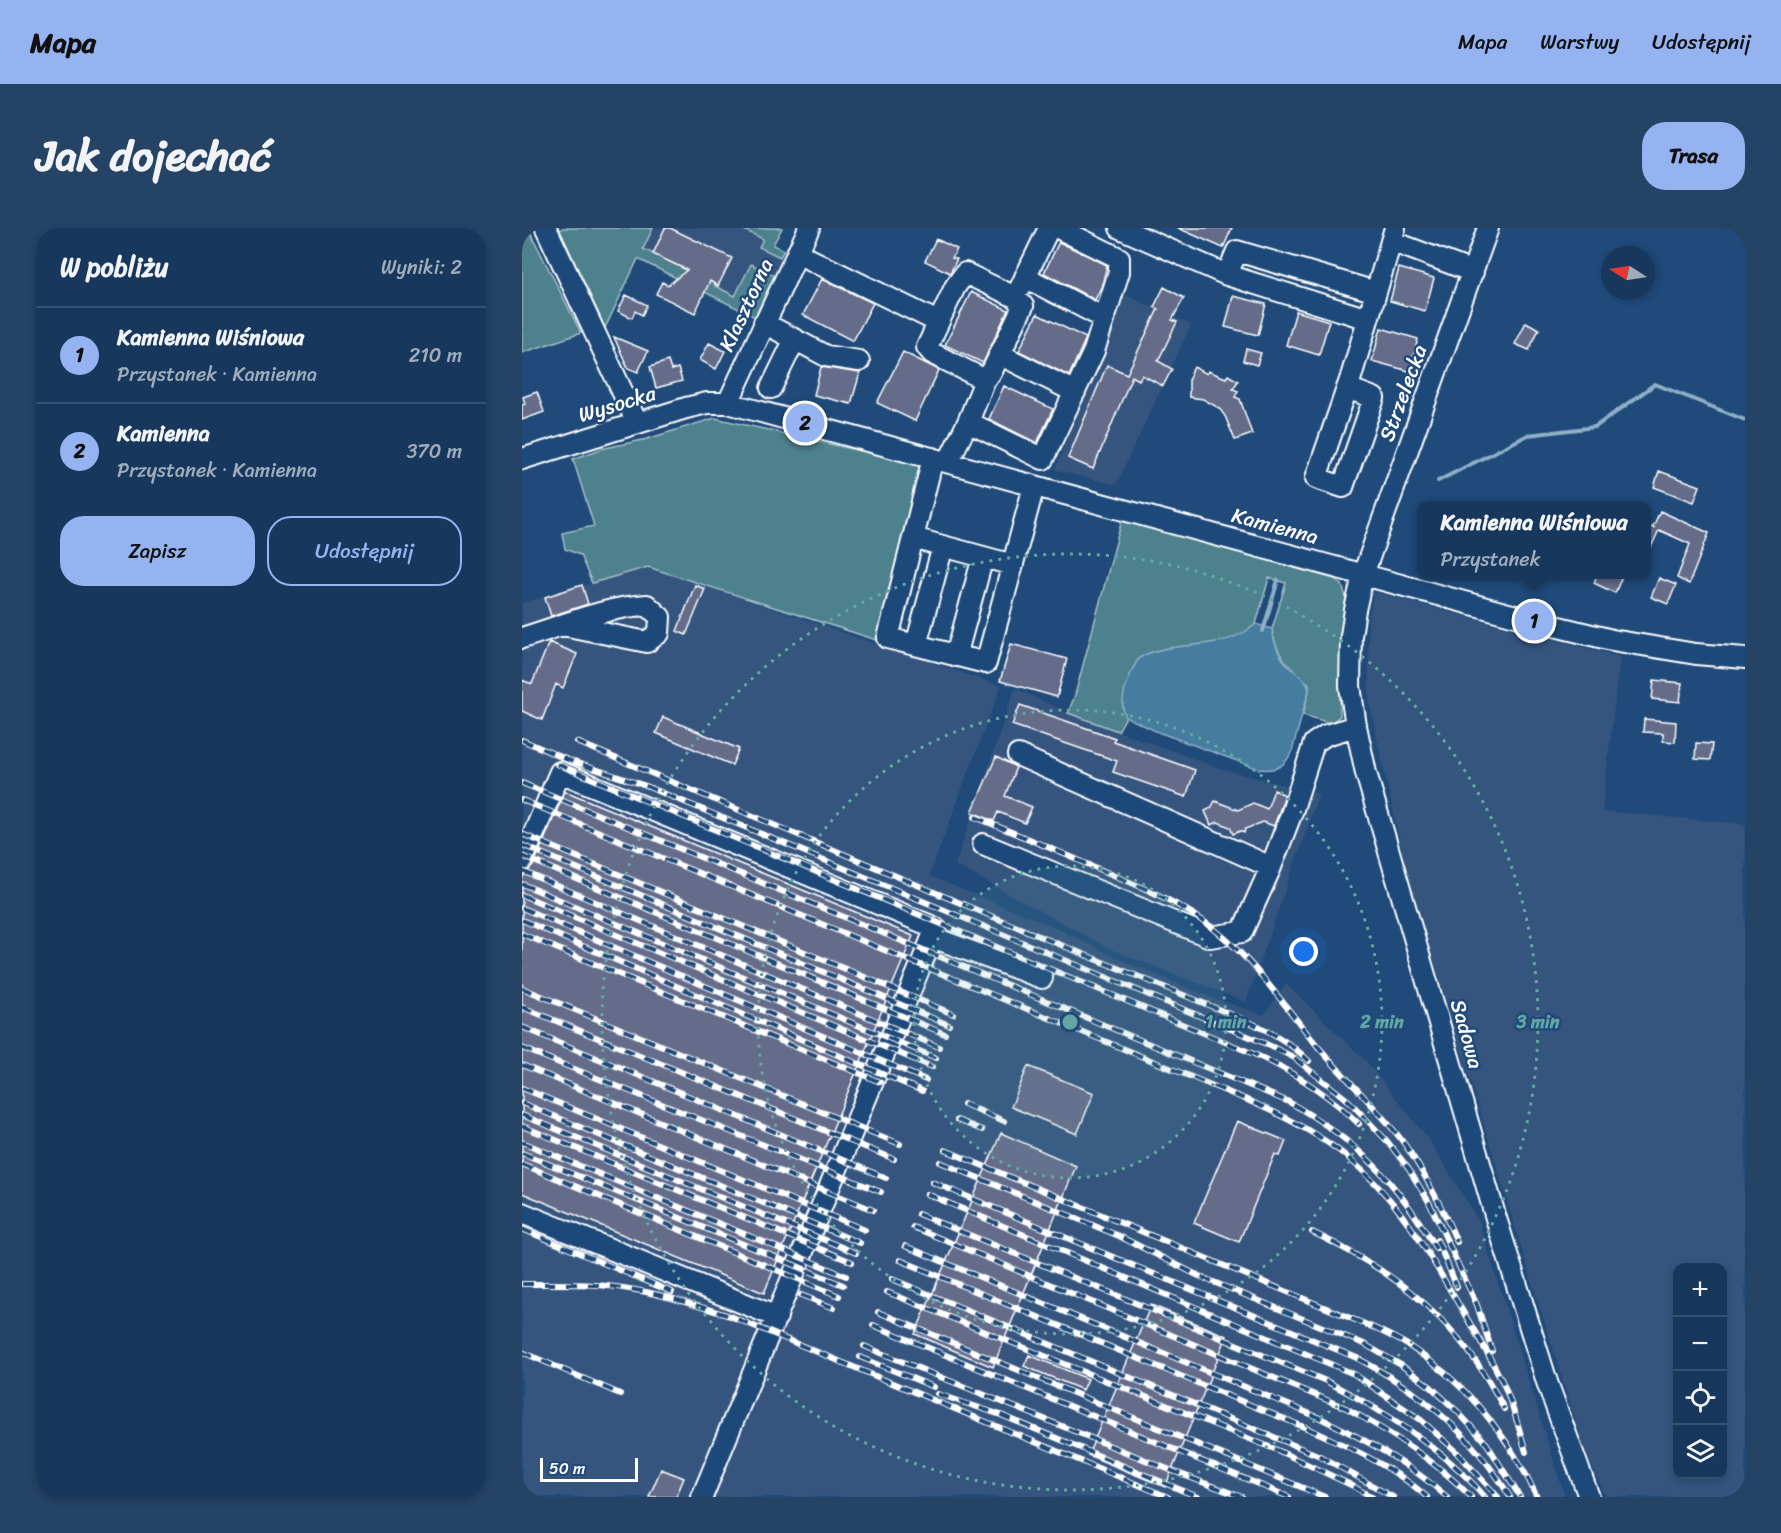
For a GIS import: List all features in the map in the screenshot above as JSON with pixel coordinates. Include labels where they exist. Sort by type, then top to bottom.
[{"type":"street","points":[[546,228],[637,423]]},
{"type":"street","name":"Klasztorna","points":[[728,403],[809,228]]},
{"type":"street","points":[[1015,297],[1049,228]]},
{"type":"street","points":[[968,422],[1043,459],[1075,392],[1094,351],[1119,272],[1119,258],[1058,228]]},
{"type":"street","points":[[1120,228],[1149,234],[1227,275],[1368,319]]},
{"type":"street","name":"Strzelecka","points":[[1363,575],[1488,228]]},
{"type":"street","points":[[1347,388],[1374,398],[1343,487],[1316,478],[1347,388],[1393,235],[1473,272]]},
{"type":"street","points":[[1227,275],[1237,251],[1376,292]]},
{"type":"street","points":[[797,253],[939,322]]},
{"type":"street","points":[[985,380],[932,353],[927,348],[954,287],[965,273],[1015,297],[1023,306],[985,380],[968,422],[941,460],[913,538],[888,638],[986,663],[1034,486]]},
{"type":"street","points":[[1025,277],[1104,318]]},
{"type":"street","points":[[765,323],[826,356],[859,361]]},
{"type":"street","points":[[771,388],[795,339]]},
{"type":"street","points":[[999,354],[1075,392]]},
{"type":"street","name":"Wysocka","points":[[522,459],[707,403],[728,403]]},
{"type":"street","name":"Kamienna","points":[[728,403],[1612,640],[1696,654],[1745,658]]},
{"type":"street","points":[[913,538],[1013,565]]},
{"type":"street","points":[[916,645],[943,546]]},
{"type":"street","points":[[956,656],[983,557]]},
{"type":"street","name":"Sadowa","points":[[1363,575],[1353,619],[1350,686],[1366,773],[1495,1215],[1547,1382],[1589,1497]]},
{"type":"street","points":[[522,638],[563,626]]},
{"type":"street","points":[[983,844],[1210,938],[1242,932],[1292,812],[1314,743],[1326,735],[1356,726]]},
{"type":"street","points":[[1018,755],[1271,867]]},
{"type":"street","points":[[522,861],[560,772],[936,928],[702,1497]]},
{"type":"street","points":[[932,938],[1042,978]]},
{"type":"street","points":[[522,1213],[777,1317]]},
{"type":"shaded area","points":[[653,228],[740,228],[763,239],[760,247],[784,258],[755,317],[638,259]]},
{"type":"shaded area","points":[[1116,291],[1191,325],[1116,485],[1055,470],[1098,357]]},
{"type":"shaded area","points":[[648,567],[1001,686],[929,876],[1050,925],[1118,959],[1213,998],[1264,1015],[1286,984],[1364,1059],[1428,1138],[1479,1221],[1565,1497],[522,1497],[522,603]]},
{"type":"shaded area","points":[[1374,592],[1620,657],[1602,811],[1745,824],[1745,1497],[1606,1497],[1586,1454],[1406,869],[1369,702],[1368,620]]},
{"type":"shaded area","points":[[1256,624],[1272,629],[1280,655],[1305,680],[1309,690],[1292,751],[1279,767],[1259,769],[1158,732],[1126,717],[1124,695],[1139,658],[1167,648],[1228,639],[1242,634]]},
{"type":"shaded area","points":[[1015,688],[1068,713],[1222,769],[1319,794],[1246,1002],[1110,949],[955,865]]},
{"type":"green space","points":[[522,228],[528,228],[581,333],[522,353]]},
{"type":"green space","points":[[563,228],[653,228],[643,249],[716,284],[715,286],[735,296],[751,264],[775,276],[755,317],[638,259],[605,328],[560,230]]},
{"type":"green space","points":[[740,228],[782,228],[773,245],[784,250],[780,257],[759,247],[763,239]]},
{"type":"green space","points":[[715,418],[926,466],[880,641],[648,567],[592,583],[580,555],[565,549],[562,533],[594,526],[573,459],[601,449],[647,439]]},
{"type":"green space","points":[[1122,520],[1331,576],[1342,585],[1346,597],[1340,636],[1340,716],[1330,723],[1303,715],[1309,684],[1280,654],[1272,629],[1286,583],[1269,578],[1256,624],[1243,634],[1232,640],[1175,648],[1133,670],[1123,705],[1126,717],[1118,731],[1068,713],[1075,695]]},
{"type":"building","points":[[665,228],[670,228],[732,258],[718,286],[710,281],[695,313],[656,294],[662,282],[668,285],[687,270],[653,254]]},
{"type":"building","points":[[1178,228],[1232,228],[1223,248]]},
{"type":"building","points":[[936,239],[957,249],[952,258],[957,259],[950,273],[925,261]]},
{"type":"building","points":[[1059,242],[1107,265],[1095,300],[1044,273]]},
{"type":"building","points":[[1399,268],[1434,278],[1425,311],[1390,301]]},
{"type":"building","points":[[822,279],[873,303],[853,341],[803,315]]},
{"type":"building","points":[[1164,287],[1184,298],[1172,320],[1177,322],[1158,361],[1172,369],[1163,386],[1142,375],[1139,380],[1132,376],[1093,469],[1068,458],[1107,365],[1127,374],[1158,309],[1154,307]]},
{"type":"building","points":[[971,292],[1008,310],[983,363],[945,345]]},
{"type":"building","points":[[626,295],[647,305],[642,315],[635,311],[632,318],[618,311]]},
{"type":"building","points":[[1233,296],[1266,304],[1258,335],[1225,327]]},
{"type":"building","points":[[1296,311],[1329,321],[1319,355],[1286,345]]},
{"type":"building","points":[[1037,314],[1086,338],[1069,376],[1019,351]]},
{"type":"building","points":[[1526,322],[1539,329],[1529,350],[1515,344]]},
{"type":"building","points":[[1381,328],[1418,339],[1409,371],[1372,361]]},
{"type":"building","points":[[614,337],[648,351],[638,372],[628,368]]},
{"type":"building","points":[[709,343],[725,351],[716,369],[700,360]]},
{"type":"building","points":[[1246,349],[1261,353],[1257,365],[1243,361]]},
{"type":"building","points":[[903,352],[939,370],[915,421],[877,403]]},
{"type":"building","points":[[668,361],[671,370],[678,368],[682,381],[656,388],[650,367]]},
{"type":"building","points":[[821,367],[860,373],[851,404],[814,395]]},
{"type":"building","points":[[1194,367],[1207,374],[1208,371],[1226,378],[1228,375],[1238,381],[1233,389],[1238,391],[1235,397],[1240,399],[1252,434],[1235,440],[1219,408],[1203,399],[1189,397],[1189,378]]},
{"type":"building","points":[[1004,386],[1053,409],[1037,443],[989,419]]},
{"type":"building","points":[[537,392],[544,412],[522,420],[522,405],[525,404],[523,397]]},
{"type":"building","points":[[1659,471],[1700,486],[1694,502],[1654,487]]},
{"type":"building","points":[[1660,511],[1709,533],[1689,584],[1677,578],[1690,544],[1659,530],[1651,547],[1651,526],[1653,527]]},
{"type":"building","points":[[1659,578],[1676,585],[1668,604],[1651,597]]},
{"type":"building","points":[[1595,579],[1621,579],[1615,593],[1594,583]]},
{"type":"building","points":[[582,585],[588,604],[551,616],[545,597]]},
{"type":"building","points":[[695,585],[705,589],[686,635],[677,631]]},
{"type":"building","points":[[549,642],[577,654],[563,688],[556,684],[542,720],[522,711],[522,680],[532,684]]},
{"type":"building","points":[[1011,644],[1067,659],[1057,697],[1000,681]]},
{"type":"building","points":[[1654,680],[1682,683],[1680,702],[1652,699]]},
{"type":"building","points":[[1020,705],[1115,738],[1113,741],[1195,770],[1186,797],[1113,772],[1117,761],[1012,725]]},
{"type":"building","points":[[663,717],[739,749],[732,765],[656,733]]},
{"type":"building","points":[[1644,719],[1676,722],[1675,742],[1663,741],[1663,733],[1643,732]]},
{"type":"building","points":[[1696,743],[1712,744],[1710,760],[1695,759]]},
{"type":"building","points":[[996,757],[1016,767],[1005,796],[1032,807],[1025,823],[998,812],[994,821],[972,812]]},
{"type":"building","points":[[1274,790],[1285,795],[1274,826],[1263,822],[1245,829],[1244,833],[1240,831],[1233,834],[1230,827],[1218,822],[1211,825],[1205,811],[1211,808],[1215,801],[1238,810],[1253,803],[1267,809]]},
{"type":"building","points":[[565,791],[913,936],[764,1293],[522,1193],[522,880],[525,872],[533,866]]},
{"type":"building","points":[[1028,1066],[1094,1093],[1077,1134],[1011,1107]]},
{"type":"building","points":[[1237,1121],[1286,1141],[1280,1156],[1275,1154],[1239,1242],[1194,1223]]},
{"type":"building","points":[[1001,1133],[1076,1166],[993,1367],[915,1334]]},
{"type":"building","points":[[1151,1305],[1227,1336],[1165,1487],[1088,1455]]},
{"type":"building","points":[[1029,1355],[1088,1379],[1083,1390],[1024,1366]]},
{"type":"building","points":[[661,1469],[684,1478],[676,1497],[649,1497]]},
{"type":"waterway","points":[[1438,481],[1528,435],[1595,427],[1655,384],[1745,420]]},
{"type":"waterway","points":[[1263,631],[1278,580]]},
{"type":"railway","points":[[522,740],[568,760],[646,786],[1262,1042],[1293,1057],[1349,1101],[1387,1141],[1408,1168],[1429,1202],[1477,1305],[1492,1351]]},
{"type":"railway","points":[[577,742],[1250,1022],[1285,1042],[1309,1061]]},
{"type":"railway","points":[[557,764],[1254,1054],[1310,1084],[1359,1124]]},
{"type":"railway","points":[[522,783],[1289,1102],[1335,1132],[1373,1165],[1406,1203],[1436,1249]]},
{"type":"railway","points":[[522,800],[1247,1100],[1323,1139],[1346,1156],[1380,1188],[1420,1241],[1498,1372],[1510,1400],[1526,1452]]},
{"type":"railway","points":[[975,817],[1148,890],[1176,904],[1219,933],[1263,977],[1315,1043],[1403,1142],[1433,1191],[1457,1242]]},
{"type":"railway","points":[[522,834],[953,1014]]},
{"type":"railway","points":[[522,845],[949,1025]]},
{"type":"railway","points":[[522,856],[945,1034]]},
{"type":"railway","points":[[522,871],[939,1047]]},
{"type":"railway","points":[[522,884],[936,1058]]},
{"type":"railway","points":[[522,895],[932,1067]]},
{"type":"railway","points":[[522,908],[926,1080]]},
{"type":"railway","points":[[522,920],[922,1091]]},
{"type":"railway","points":[[522,934],[880,1082]]},
{"type":"railway","points":[[522,988],[900,1144]]},
{"type":"railway","points":[[522,1007],[894,1159]]},
{"type":"railway","points":[[522,1027],[886,1178]]},
{"type":"railway","points":[[522,1048],[881,1192]]},
{"type":"railway","points":[[522,1065],[873,1210]]},
{"type":"railway","points":[[522,1088],[865,1230]]},
{"type":"railway","points":[[522,1103],[860,1243]]},
{"type":"railway","points":[[964,1104],[1004,1121]]},
{"type":"railway","points":[[522,1115],[856,1253]]},
{"type":"railway","points":[[957,1120],[982,1130]]},
{"type":"railway","points":[[522,1126],[852,1262]]},
{"type":"railway","points":[[522,1142],[846,1276]]},
{"type":"railway","points":[[945,1150],[1372,1327],[1405,1343],[1449,1377],[1484,1412],[1513,1453],[1537,1497]]},
{"type":"railway","points":[[522,1153],[843,1285]]},
{"type":"railway","points":[[940,1162],[1119,1236],[1199,1276],[1364,1344],[1401,1365],[1431,1387],[1487,1444],[1520,1497]]},
{"type":"railway","points":[[522,1164],[839,1296]]},
{"type":"railway","points":[[932,1182],[1357,1358],[1424,1400],[1462,1434],[1479,1453],[1510,1497]]},
{"type":"railway","points":[[927,1194],[1354,1374],[1421,1420],[1455,1450],[1498,1497]]},
{"type":"railway","points":[[918,1214],[1326,1381],[1369,1405],[1431,1446],[1485,1497]]},
{"type":"railway","points":[[913,1227],[1346,1408],[1412,1448],[1443,1471],[1471,1497]]},
{"type":"railway","points":[[522,1229],[672,1292]]},
{"type":"railway","points":[[1312,1232],[1372,1265],[1424,1303],[1468,1350],[1504,1409]]},
{"type":"railway","points":[[1437,1240],[1457,1287]]},
{"type":"railway","points":[[905,1246],[1320,1418],[1386,1453],[1418,1473],[1447,1497]]},
{"type":"railway","points":[[900,1260],[1316,1432],[1388,1468],[1427,1497]]},
{"type":"railway","points":[[892,1279],[1320,1456],[1393,1497]]},
{"type":"railway","points":[[522,1284],[611,1286],[664,1296],[730,1316],[1168,1497]]},
{"type":"railway","points":[[887,1292],[1277,1450],[1372,1497]]},
{"type":"railway","points":[[801,1295],[834,1308]]},
{"type":"railway","points":[[878,1312],[1325,1497]]},
{"type":"railway","points":[[873,1325],[1289,1497]]},
{"type":"railway","points":[[864,1346],[1242,1497]]},
{"type":"railway","points":[[522,1352],[620,1394]]},
{"type":"railway","points":[[860,1357],[934,1387]]},
{"type":"railway","points":[[938,1394],[1001,1415],[1198,1497]]},
{"type":"place","name":"Kamienna","points":[[805,423]]},
{"type":"place","name":"Kamienna Wiśniowa","points":[[1534,621]]}]
